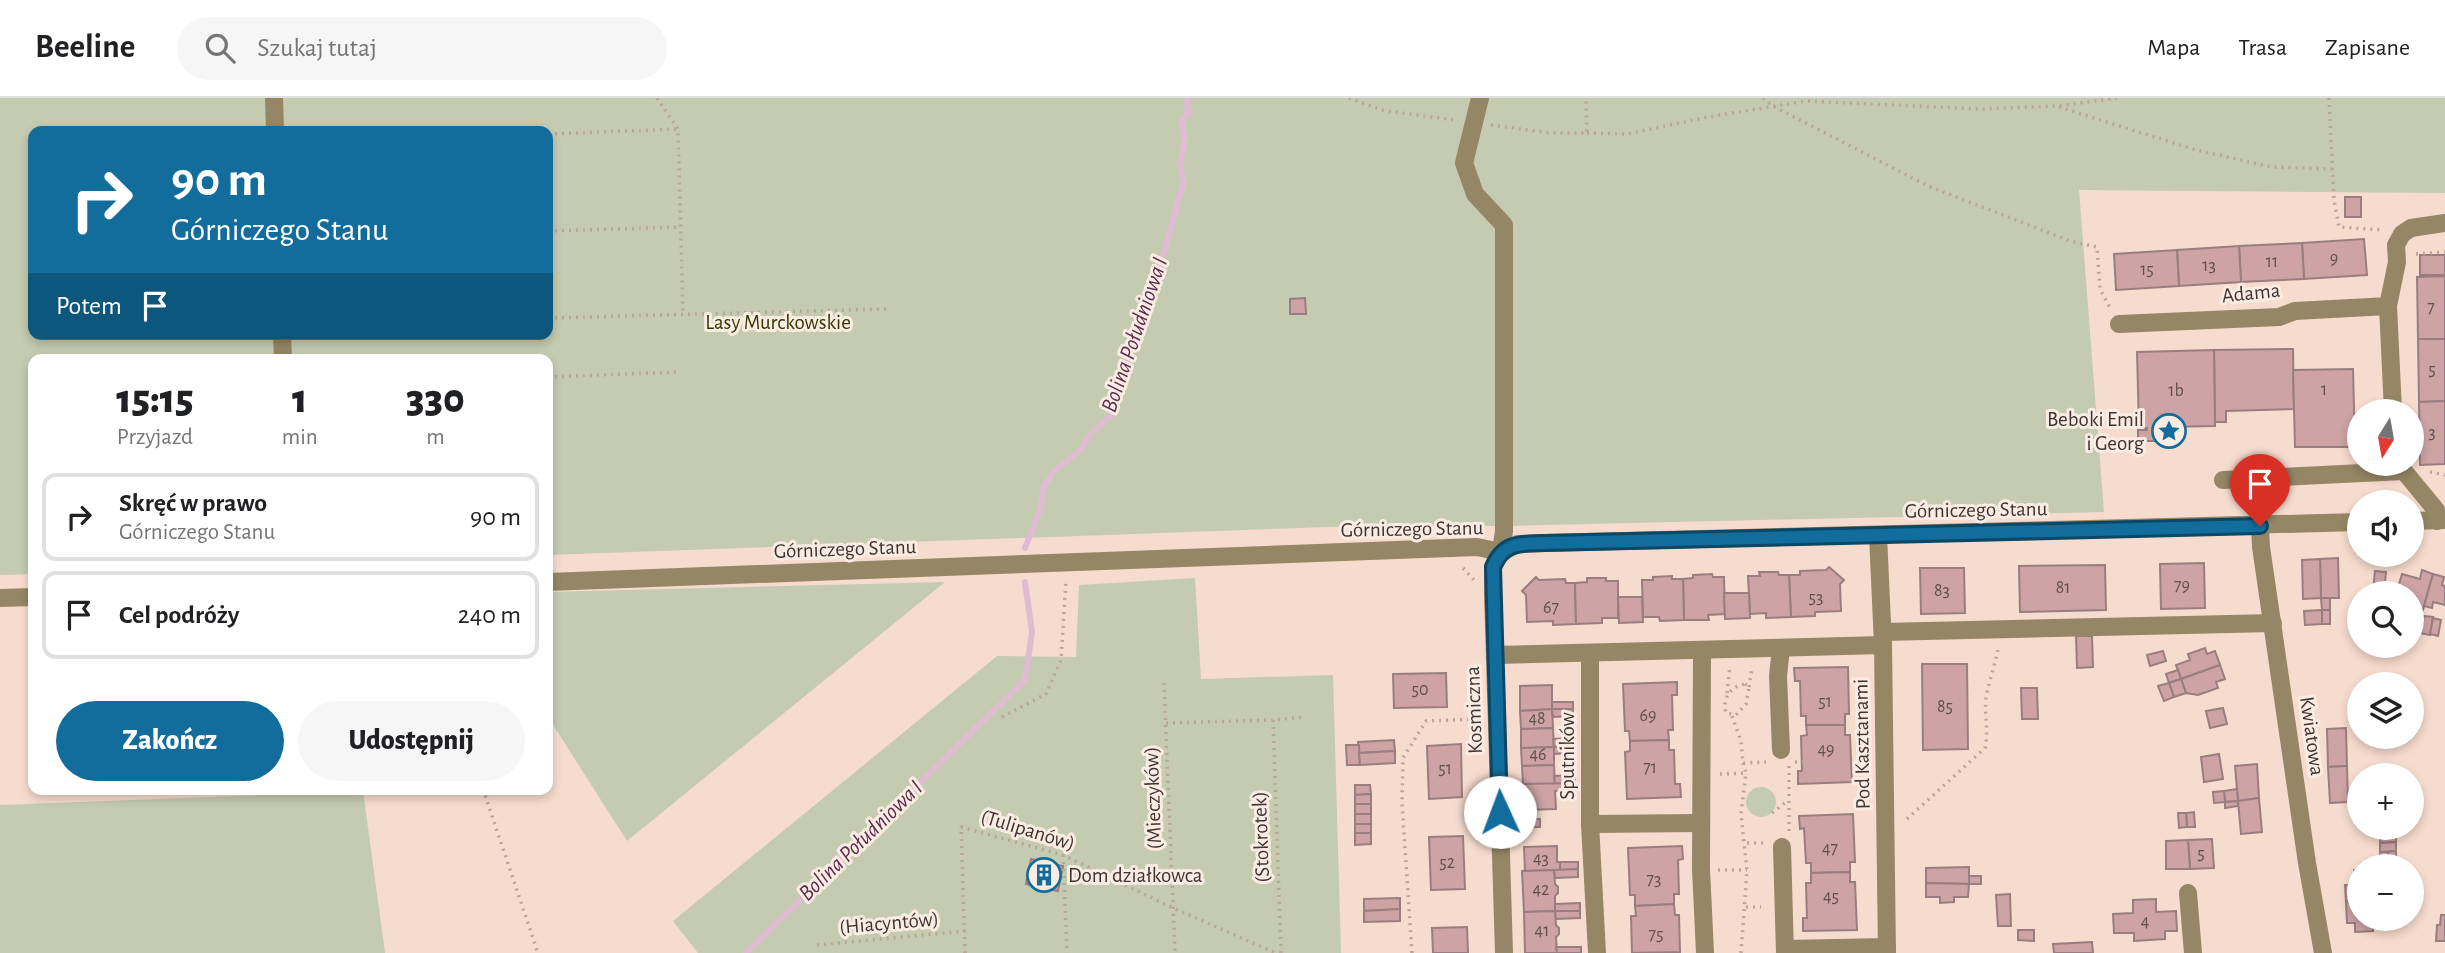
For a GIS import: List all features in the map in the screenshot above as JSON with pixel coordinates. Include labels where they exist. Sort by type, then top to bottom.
[{"type":"street","points":[[274,98],[275,126]]},
{"type":"street","name":"Kosmiczna","points":[[1480,98],[1464,163],[1475,194],[1504,225],[1504,531],[1501,552],[1493,567],[1504,953]]},
{"type":"street","points":[[2392,399],[2388,306],[2397,262],[2396,245],[2402,234],[2411,228],[2445,223]]},
{"type":"street","name":"Adama","points":[[2119,324],[2279,317],[2295,310],[2388,306]]},
{"type":"street","points":[[2223,480],[2347,472]]},
{"type":"street","points":[[2407,476],[2436,510],[2441,520]]},
{"type":"street","name":"Górniczego Stanu","points":[[553,582],[1477,547],[1501,552],[1518,544],[1532,543],[2347,522]]},
{"type":"street","name":"Kwiatowa","points":[[2260,526],[2307,863],[2323,953]]},
{"type":"street","name":"Pod Kasztanami","points":[[1878,535],[1883,639],[1887,950]]},
{"type":"street","points":[[0,598],[28,597]]},
{"type":"street","points":[[1495,655],[1781,648],[1883,639],[2273,623]]},
{"type":"street","points":[[1781,648],[1778,676],[1782,758]]},
{"type":"street","points":[[1702,650],[1700,823],[1705,953]]},
{"type":"street","name":"Sputników","points":[[1590,653],[1590,824],[1597,953]]},
{"type":"street","points":[[1590,824],[1700,823]]},
{"type":"street","points":[[1774,845],[1785,951],[1887,950]]},
{"type":"street","points":[[2188,893],[2193,953]]},
{"type":"path","points":[[657,98],[678,129],[683,314]]},
{"type":"path","points":[[1763,98],[1773,106],[1928,186],[2070,241],[2097,247],[2100,289],[2119,324]]},
{"type":"path","points":[[1587,133],[1627,134],[1806,101],[1925,108],[2057,106],[2119,98]]},
{"type":"path","points":[[2329,98],[2334,200],[2339,227],[2376,228],[2402,234]]},
{"type":"path","points":[[2057,106],[2196,150],[2272,167],[2332,169]]},
{"type":"path","points":[[553,134],[678,129]]},
{"type":"path","points":[[553,230],[681,227]]},
{"type":"path","points":[[553,318],[888,309]]},
{"type":"path","points":[[553,377],[678,372]]},
{"type":"path","points":[[1002,718],[1046,694],[1061,660],[1068,564]]},
{"type":"path","points":[[1907,819],[1986,748],[1989,732],[1986,699],[1996,660],[1997,638]]},
{"type":"path","points":[[1732,649],[1724,706],[1726,713],[1732,716],[1741,741],[1746,773],[1741,814],[1747,870],[1741,953]]},
{"type":"path","name":"(Mieczyków)","points":[[1164,683],[1175,953]]},
{"type":"path","points":[[1727,695],[1737,685],[1745,684],[1749,687],[1746,704],[1732,716]]},
{"type":"path","points":[[1166,723],[1304,717]]},
{"type":"path","points":[[1412,953],[1402,803],[1403,758],[1426,721],[1497,718]]},
{"type":"path","name":"(Stokrotek)","points":[[1273,720],[1278,953]]},
{"type":"path","points":[[1744,843],[1789,847],[1782,758]]},
{"type":"path","points":[[1743,763],[1782,758],[1804,762]]},
{"type":"path","points":[[484,795],[538,953]]},
{"type":"path","points":[[1772,813],[1787,801]]},
{"type":"path","name":"(Tulipanów)","points":[[965,953],[961,827],[1063,855],[1173,908],[1278,953]]},
{"type":"path","points":[[1063,855],[1067,953]]},
{"type":"path","points":[[1746,907],[1761,907]]},
{"type":"path","name":"(Hiacyntów)","points":[[817,945],[965,931]]},
{"type":"green space","name":"Lasy Murckowskie","points":[[0,98],[2445,98],[2445,193],[2079,190],[2104,512],[1508,526],[1327,527],[553,555],[553,354],[28,354],[28,574],[0,575]]},
{"type":"green space","points":[[1195,578],[1201,679],[1333,675],[1341,953],[698,953],[673,921],[997,656],[1076,657],[1079,585]]},
{"type":"green space","points":[[945,582],[627,841],[553,725],[553,592]]},
{"type":"green space","points":[[1761,787],[1767,788],[1775,796],[1775,808],[1767,816],[1761,817],[1755,816],[1747,808],[1746,802],[1747,796],[1755,788]]},
{"type":"green space","points":[[259,795],[364,795],[385,953],[0,953],[0,805]]},
{"type":"building","points":[[2345,197],[2361,197],[2361,217],[2345,217]]},
{"type":"building","points":[[2364,239],[2367,275],[2304,279],[2302,243]]},
{"type":"building","points":[[2302,243],[2304,279],[2241,282],[2239,246]]},
{"type":"building","points":[[2239,246],[2241,282],[2179,286],[2177,250]]},
{"type":"building","points":[[2177,250],[2179,286],[2116,290],[2114,254]]},
{"type":"building","points":[[2420,255],[2445,255],[2445,275],[2420,275]]},
{"type":"building","points":[[2445,276],[2445,339],[2418,339],[2417,277]]},
{"type":"building","points":[[1305,298],[1306,314],[1290,314],[1290,299]]},
{"type":"building","points":[[2418,339],[2445,339],[2445,401],[2424,402],[2424,399],[2419,399]]},
{"type":"building","points":[[2293,349],[2294,409],[2226,411],[2226,422],[2215,422],[2214,350]]},
{"type":"building","points":[[2214,350],[2215,426],[2161,427],[2161,441],[2138,441],[2138,430],[2147,428],[2139,428],[2137,352]]},
{"type":"building","points":[[2353,369],[2354,399],[2347,399],[2347,447],[2295,447],[2293,370]]},
{"type":"building","points":[[2445,401],[2445,464],[2424,465],[2424,402]]},
{"type":"building","points":[[2338,558],[2339,598],[2321,598],[2320,559]]},
{"type":"building","points":[[2320,559],[2321,598],[2303,599],[2302,560]]},
{"type":"building","points":[[2204,563],[2205,608],[2161,609],[2160,564]]},
{"type":"building","points":[[2105,565],[2106,610],[2020,612],[2019,566]]},
{"type":"building","points":[[1829,567],[1844,580],[1840,584],[1841,611],[1815,612],[1815,616],[1791,617],[1789,575],[1800,575],[1800,571],[1826,570]]},
{"type":"building","points":[[1920,568],[1964,568],[1965,613],[1921,614]]},
{"type":"building","points":[[2422,570],[2433,574],[2424,606],[2424,581],[2400,581],[2402,574],[2420,579]]},
{"type":"building","points":[[2375,571],[2386,572],[2385,581],[2374,581]]},
{"type":"building","points":[[1759,572],[1789,575],[1791,617],[1766,618],[1766,613],[1750,614],[1748,576],[1760,576]]},
{"type":"building","points":[[1712,574],[1713,577],[1724,577],[1725,614],[1708,615],[1709,620],[1684,620],[1683,579],[1693,578],[1693,575]]},
{"type":"building","points":[[2433,574],[2444,577],[2442,585],[2445,586],[2445,605],[2433,602],[2432,608],[2424,606]]},
{"type":"building","points":[[1672,576],[1672,579],[1683,579],[1684,620],[1660,621],[1659,617],[1643,617],[1642,580]]},
{"type":"building","points":[[1536,577],[1539,580],[1565,579],[1566,583],[1575,583],[1576,624],[1527,622],[1526,595],[1522,591]]},
{"type":"building","points":[[1587,578],[1618,581],[1618,618],[1602,618],[1602,623],[1576,624],[1575,583],[1587,582]]},
{"type":"building","points":[[1724,593],[1749,593],[1750,618],[1725,619]]},
{"type":"building","points":[[1618,597],[1642,597],[1643,622],[1619,623]]},
{"type":"building","points":[[2321,598],[2330,598],[2330,610],[2322,610]]},
{"type":"building","points":[[2322,610],[2330,610],[2330,624],[2322,624]]},
{"type":"building","points":[[2322,610],[2322,624],[2305,625],[2304,611]]},
{"type":"building","points":[[2424,616],[2433,617],[2430,635],[2424,634]]},
{"type":"building","points":[[2433,618],[2441,620],[2438,636],[2430,634]]},
{"type":"building","points":[[2076,636],[2092,636],[2093,667],[2077,668]]},
{"type":"building","points":[[2205,648],[2207,654],[2215,651],[2220,665],[2181,679],[2176,665],[2190,660],[2188,654]]},
{"type":"building","points":[[2163,651],[2166,661],[2150,666],[2147,655]]},
{"type":"building","points":[[1922,664],[1967,664],[1968,749],[1923,750]]},
{"type":"building","points":[[2220,665],[2225,679],[2216,682],[2218,688],[2198,695],[2186,693],[2181,679]]},
{"type":"building","points":[[1848,667],[1849,714],[1845,714],[1845,725],[1806,725],[1806,716],[1801,716],[1800,681],[1795,681],[1794,668]]},
{"type":"building","points":[[2178,670],[2181,679],[2169,683],[2166,674]]},
{"type":"building","points":[[1446,673],[1447,707],[1394,708],[1393,674]]},
{"type":"building","points":[[2181,679],[2186,693],[2174,697],[2169,683]]},
{"type":"building","points":[[1677,682],[1677,695],[1672,695],[1673,730],[1668,730],[1669,740],[1630,741],[1629,731],[1625,731],[1623,684]]},
{"type":"building","points":[[2169,683],[2174,697],[2164,701],[2158,686]]},
{"type":"building","points":[[1552,685],[1552,709],[1520,711],[1520,686]]},
{"type":"building","points":[[2021,688],[2037,688],[2038,719],[2022,719]]},
{"type":"building","points":[[1552,702],[1573,702],[1573,709],[1552,709]]},
{"type":"building","points":[[2223,708],[2227,724],[2210,728],[2206,711]]},
{"type":"building","points":[[1552,709],[1553,728],[1521,729],[1520,711]]},
{"type":"building","points":[[1552,709],[1573,709],[1573,716],[1553,717]]},
{"type":"building","points":[[1806,725],[1845,725],[1845,735],[1850,735],[1852,782],[1798,784],[1798,771],[1802,771],[1801,736],[1807,735]]},
{"type":"building","points":[[1553,728],[1554,747],[1521,748],[1521,729]]},
{"type":"building","points":[[2346,728],[2347,766],[2328,767],[2327,729]]},
{"type":"building","points":[[1574,738],[1574,746],[1554,747],[1553,739]]},
{"type":"building","points":[[1394,740],[1395,751],[1359,753],[1358,742]]},
{"type":"building","points":[[1669,740],[1669,750],[1674,750],[1675,784],[1680,784],[1681,797],[1627,799],[1625,752],[1630,751],[1630,741]]},
{"type":"building","points":[[1461,744],[1462,797],[1429,799],[1427,746]]},
{"type":"building","points":[[1346,745],[1359,745],[1360,765],[1347,765]]},
{"type":"building","points":[[1574,746],[1574,753],[1554,754],[1554,747]]},
{"type":"building","points":[[1554,747],[1554,765],[1522,766],[1521,748]]},
{"type":"building","points":[[1395,751],[1395,763],[1360,765],[1359,753]]},
{"type":"building","points":[[2219,754],[2223,779],[2204,782],[2201,757]]},
{"type":"building","points":[[2257,764],[2259,798],[2238,801],[2235,766]]},
{"type":"building","points":[[1554,765],[1555,784],[1523,784],[1522,766]]},
{"type":"building","points":[[2347,766],[2347,802],[2330,803],[2328,767]]},
{"type":"building","points":[[1575,775],[1575,783],[1555,784],[1554,776]]},
{"type":"building","points":[[1575,783],[1576,790],[1555,791],[1556,809],[1523,810],[1523,784]]},
{"type":"building","points":[[1355,785],[1370,785],[1371,794],[1355,795]]},
{"type":"building","points":[[2237,789],[2238,801],[2225,802],[2224,791]]},
{"type":"building","points":[[2224,791],[2225,802],[2214,803],[2213,792]]},
{"type":"building","points":[[1371,794],[1371,804],[1355,804],[1355,795]]},
{"type":"building","points":[[2259,798],[2262,832],[2241,834],[2238,801]]},
{"type":"building","points":[[2238,801],[2238,806],[2225,808],[2225,802]]},
{"type":"building","points":[[1355,804],[1371,804],[1371,814],[1355,814]]},
{"type":"building","points":[[2194,812],[2195,827],[2187,827],[2186,813]]},
{"type":"building","points":[[2178,813],[2186,813],[2187,827],[2179,828]]},
{"type":"building","points":[[1355,814],[1371,814],[1371,824],[1355,824]]},
{"type":"building","points":[[1853,814],[1855,862],[1850,862],[1850,872],[1811,873],[1811,863],[1806,863],[1804,828],[1800,829],[1799,816]]},
{"type":"building","points":[[1524,819],[1540,819],[1540,827],[1524,827]]},
{"type":"building","points":[[1355,824],[1371,824],[1371,833],[1355,833]]},
{"type":"building","points":[[1355,833],[1371,833],[1371,844],[1355,845]]},
{"type":"building","points":[[1463,836],[1465,889],[1431,890],[1429,837]]},
{"type":"building","points":[[2212,839],[2214,868],[2190,869],[2188,840]]},
{"type":"building","points":[[2188,840],[2190,869],[2166,869],[2166,841]]},
{"type":"building","points":[[2380,840],[2396,840],[2396,842],[2380,843]]},
{"type":"building","points":[[2396,842],[2396,851],[2380,852],[2380,843]]},
{"type":"building","points":[[1557,846],[1560,870],[1525,871],[1524,847]]},
{"type":"building","points":[[1682,846],[1683,859],[1678,860],[1679,894],[1674,894],[1674,904],[1635,906],[1635,895],[1630,895],[1628,848]]},
{"type":"building","name":"Dom działkowca","points":[[1031,859],[1063,866],[1058,891],[1026,884]]},
{"type":"building","points":[[1560,862],[1578,862],[1578,869],[1560,870]]},
{"type":"building","points":[[1969,867],[1969,884],[1926,883],[1926,868]]},
{"type":"building","points":[[1578,869],[1578,877],[1555,878],[1554,870]]},
{"type":"building","points":[[1554,870],[1555,884],[1558,887],[1555,911],[1524,912],[1522,871]]},
{"type":"building","points":[[1850,872],[1850,882],[1855,882],[1857,930],[1803,931],[1803,918],[1807,918],[1806,883],[1811,883],[1811,873]]},
{"type":"building","points":[[1969,876],[1981,876],[1981,884],[1969,884]]},
{"type":"building","points":[[1926,883],[1969,884],[1968,897],[1954,897],[1954,902],[1940,903],[1940,897],[1926,897]]},
{"type":"building","points":[[2010,894],[2011,926],[1998,926],[1996,895]]},
{"type":"building","points":[[1400,898],[1400,909],[1364,911],[1364,899]]},
{"type":"building","points":[[2156,899],[2156,912],[2176,911],[2177,931],[2165,931],[2165,939],[2134,941],[2134,933],[2114,933],[2113,914],[2133,913],[2133,900]]},
{"type":"building","points":[[1580,903],[1580,911],[1555,911],[1555,904]]},
{"type":"building","points":[[1674,904],[1675,915],[1679,915],[1680,952],[1632,953],[1631,916],[1636,916],[1635,906]]},
{"type":"building","points":[[1400,909],[1400,921],[1364,922],[1364,911]]},
{"type":"building","points":[[1555,911],[1556,925],[1559,928],[1556,937],[1557,953],[1525,953],[1524,912]]},
{"type":"building","points":[[1555,911],[1580,911],[1580,918],[1556,919]]},
{"type":"building","points":[[2441,915],[2445,915],[2445,941],[2436,941],[2437,925],[2440,925]]},
{"type":"building","points":[[1467,927],[1468,953],[1433,953],[1432,928]]},
{"type":"building","points":[[2018,930],[2034,930],[2034,941],[2018,940]]},
{"type":"building","points":[[2092,942],[2093,953],[2054,953],[2053,944]]},
{"type":"building","points":[[1556,947],[1581,947],[1581,953],[1557,953]]},
{"type":"waterway","name":"Bolina Południowa I","points":[[1025,548],[1041,508],[1043,488],[1054,471],[1081,450],[1089,435],[1110,417],[1120,394],[1152,273],[1162,260],[1183,184],[1180,162],[1185,140],[1181,123],[1188,113],[1187,98]]},
{"type":"waterway","name":"Bolina Południowa I","points":[[746,953],[1025,680],[1032,632],[1025,582]]},
{"type":"place","name":"Beboki Emil i Georg","points":[[2169,431]]},
{"type":"place","name":"Dom działkowca","points":[[1044,875]]},
{"type":"route","points":[[1500,812],[1493,567],[1501,552],[1509,547],[1545,543],[2260,526]]}]
